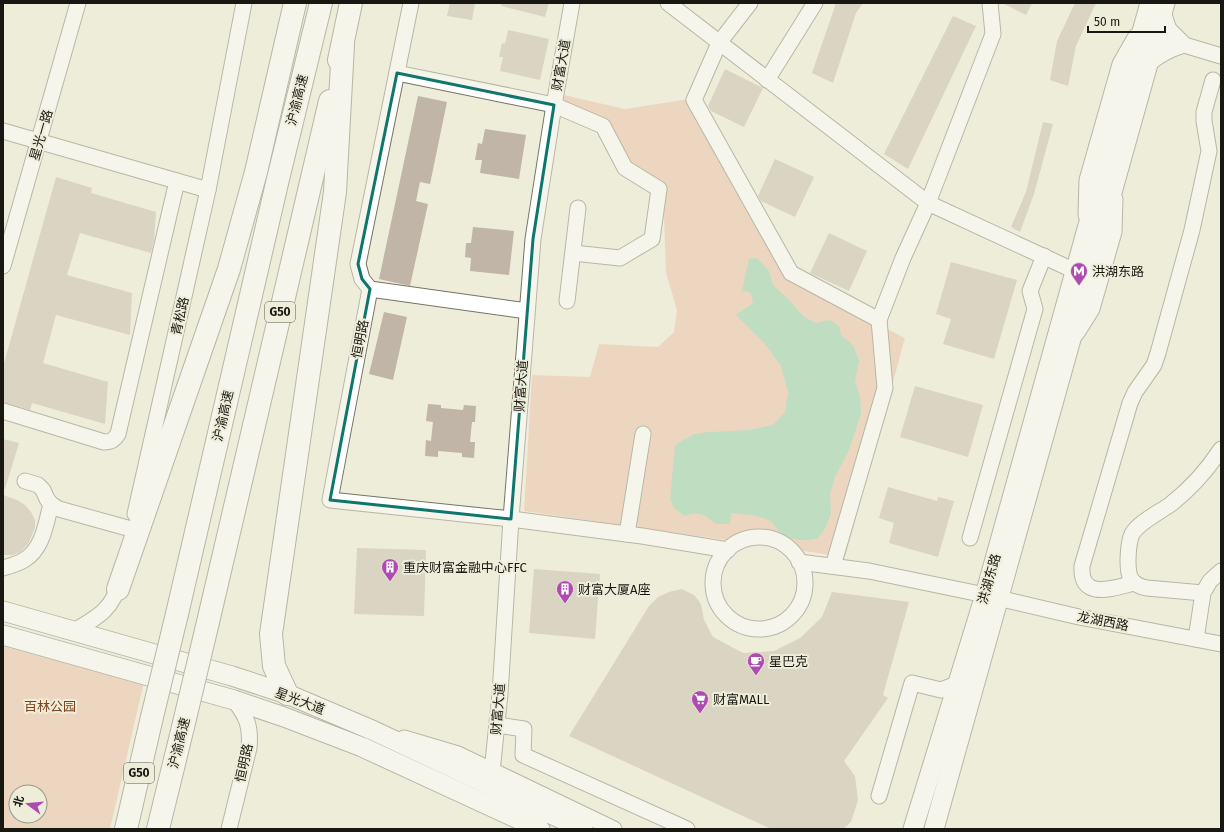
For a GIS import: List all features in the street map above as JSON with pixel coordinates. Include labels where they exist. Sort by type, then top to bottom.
[{"type":"highway","points":[[118,589],[229,269],[256,172],[295,3]]},
{"type":"highway","name":"沪渝高速","points":[[126,829],[278,179],[321,3]]},
{"type":"highway","name":"沪渝高速","points":[[158,829],[208,622],[352,3]]},
{"type":"highway","points":[[286,694],[274,666],[271,634],[335,192],[342,45]]},
{"type":"main road","points":[[1149,61],[1161,51],[1181,44],[1167,30],[1155,11]]},
{"type":"main road","name":"洪湖东路","points":[[913,829],[959,683],[992,596],[1069,346],[1149,61],[1155,11]]},
{"type":"main road","name":"洪湖东路","points":[[934,829],[1075,271],[1155,11]]},
{"type":"main road","name":"星光大道","points":[[3,611],[232,676],[286,694],[372,730],[583,829]]},
{"type":"main road","name":"星光大道","points":[[3,635],[234,700],[284,717],[362,747],[540,829]]},
{"type":"street","name":"星光一路","points":[[3,266],[78,3]]},
{"type":"street","name":"青松路","points":[[74,631],[98,617],[108,606],[118,589],[208,190],[244,3]]},
{"type":"street","points":[[411,3],[358,264],[362,279],[370,289],[527,311]]},
{"type":"street","name":"财富大道","points":[[492,772],[498,725],[511,519],[533,239],[572,3]]},
{"type":"street","points":[[668,3],[928,203],[1075,271]]},
{"type":"street","points":[[750,3],[719,43],[694,100],[791,273],[879,320]]},
{"type":"street","points":[[767,80],[815,3]]},
{"type":"street","points":[[833,566],[885,388],[879,320],[903,258],[928,203],[993,34],[990,3]]},
{"type":"street","points":[[1181,44],[1221,56]]},
{"type":"street","points":[[397,73],[554,105],[603,126],[625,168],[659,188],[652,239],[620,258],[573,253]]},
{"type":"street","points":[[1134,583],[1106,590],[1089,587],[1084,583],[1081,575],[1082,566],[1130,403],[1135,392],[1154,365],[1158,353],[1215,152],[1204,121],[1204,112],[1213,80]]},
{"type":"street","points":[[3,131],[208,190]]},
{"type":"street","points":[[3,411],[104,442],[110,442],[115,439],[118,434],[177,181]]},
{"type":"street","points":[[567,301],[578,208]]},
{"type":"street","points":[[970,538],[1035,309],[1030,291],[1044,256]]},
{"type":"street","name":"恒明路","points":[[370,289],[330,500],[511,519]]},
{"type":"street","points":[[634,535],[643,434]]},
{"type":"street","points":[[1204,593],[1147,588],[1134,583],[1129,572],[1128,550],[1132,534],[1138,527],[1172,503],[1187,489],[1202,474],[1221,449]]},
{"type":"street","points":[[25,481],[38,485],[43,490],[51,504],[59,509],[131,529]]},
{"type":"street","points":[[3,568],[24,560],[33,553],[41,539],[51,504]]},
{"type":"street","points":[[511,519],[634,535],[728,550]]},
{"type":"street","points":[[762,537],[777,541],[790,549],[799,562],[804,576],[804,592],[799,606],[789,617],[777,626],[762,629],[747,628],[734,622],[723,612],[715,599],[713,584],[715,569],[722,556],[733,545],[747,538],[762,537]]},
{"type":"street","name":"龙湖西路","points":[[799,562],[869,570],[992,596],[1079,617],[1221,644]]},
{"type":"street","points":[[1196,640],[1204,593],[1210,581],[1221,571]]},
{"type":"street","points":[[879,796],[912,682],[941,690],[959,683]]},
{"type":"street","name":"恒明路","points":[[229,829],[249,748],[250,737],[244,714],[234,700]]},
{"type":"street","points":[[498,725],[524,729],[523,755],[687,829]]},
{"type":"street","points":[[372,730],[458,754],[492,772],[614,829]]},
{"type":"street","points":[[492,807],[520,829]]},
{"type":"highlighted area","points":[[397,73],[554,105],[533,239],[511,519],[330,500],[370,289],[362,279],[358,264]]},
{"type":"green space","points":[[564,95],[625,109],[689,99],[787,277],[905,338],[845,557],[524,511],[532,375],[590,377],[599,344],[658,347],[674,332],[677,310],[666,273],[663,187],[627,165],[604,123],[562,105]]},
{"type":"green space","name":"百林公园","points":[[3,643],[144,682],[110,829],[3,829]]},
{"type":"shaded area","points":[[757,258],[769,271],[773,285],[804,317],[816,323],[830,320],[839,326],[841,335],[853,345],[859,360],[855,382],[860,396],[861,414],[849,450],[835,477],[830,494],[831,513],[826,527],[818,538],[802,540],[793,539],[779,531],[770,521],[764,518],[745,514],[731,513],[730,524],[715,524],[701,514],[684,516],[674,508],[670,499],[675,446],[695,434],[749,430],[773,425],[785,412],[788,392],[781,366],[765,344],[736,315],[753,303],[751,293],[742,291],[749,259]]},
{"type":"building","points":[[450,3],[475,3],[472,20],[447,16]]},
{"type":"building","points":[[502,3],[549,3],[545,17],[501,6]]},
{"type":"building","points":[[836,3],[863,3],[856,13],[833,83],[812,73]]},
{"type":"building","points":[[1002,3],[1032,3],[1026,15]]},
{"type":"building","points":[[1075,3],[1096,3],[1076,46],[1068,86],[1050,80],[1057,41]]},
{"type":"building","points":[[953,16],[976,26],[908,169],[884,154]]},
{"type":"building","points":[[508,30],[549,39],[540,80],[500,71],[503,57],[499,57],[502,43],[505,44]]},
{"type":"building","points":[[725,69],[763,88],[744,127],[711,111],[708,106]]},
{"type":"building","points":[[418,96],[447,102],[430,184],[420,182],[416,201],[428,204],[410,286],[379,279]]},
{"type":"building","points":[[1043,122],[1053,124],[1034,194],[1020,232],[1011,227],[1026,192]]},
{"type":"building","points":[[485,129],[526,135],[519,179],[480,173],[482,160],[475,160],[478,143],[482,144]]},
{"type":"building","points":[[775,159],[814,177],[795,217],[761,201],[758,196]]},
{"type":"building","points":[[56,177],[92,188],[91,193],[156,212],[154,240],[151,253],[80,233],[67,275],[132,293],[130,335],[56,315],[43,363],[108,382],[105,424],[32,403],[30,410],[3,402],[3,367]]},
{"type":"building","points":[[473,227],[514,231],[509,275],[470,271],[471,258],[465,257],[466,243],[471,243]]},
{"type":"building","points":[[829,233],[867,251],[849,291],[810,273]]},
{"type":"building","points":[[951,262],[1017,280],[994,359],[943,344],[951,319],[936,314]]},
{"type":"building","points":[[384,312],[407,317],[393,380],[369,374]]},
{"type":"building","points":[[915,386],[983,405],[968,457],[900,437]]},
{"type":"building","points":[[428,404],[441,405],[441,408],[463,410],[464,405],[476,406],[475,422],[472,422],[470,442],[475,442],[474,458],[462,457],[462,453],[438,451],[438,457],[425,456],[426,440],[431,441],[433,422],[426,421]]},
{"type":"building","points":[[3,439],[19,443],[5,489],[3,489]]},
{"type":"building","points":[[888,487],[937,501],[938,497],[954,501],[938,557],[889,543],[894,523],[879,518]]},
{"type":"building","points":[[3,495],[17,500],[25,505],[35,520],[35,528],[28,544],[20,552],[13,555],[3,555]]},
{"type":"building","name":"重庆财富金融中心FFC","points":[[357,548],[426,550],[424,616],[354,614]]},
{"type":"building","name":"财富大厦A座","points":[[534,569],[600,574],[595,639],[529,633]]},
{"type":"building","name":"财富MALL","points":[[682,589],[694,595],[701,604],[704,620],[713,637],[743,653],[774,651],[800,638],[822,617],[832,592],[909,602],[883,695],[888,698],[844,761],[855,776],[858,800],[851,822],[843,829],[771,829],[569,736],[649,606],[658,597],[669,592]]},
{"type":"place","name":"洪湖东路","points":[[1079,286]]},
{"type":"place","name":"重庆财富金融中心FFC","points":[[390,582]]},
{"type":"place","name":"财富大厦A座","points":[[565,604]]},
{"type":"place","name":"星巴克","points":[[756,676]]},
{"type":"place","name":"财富MALL","points":[[700,714]]}]
